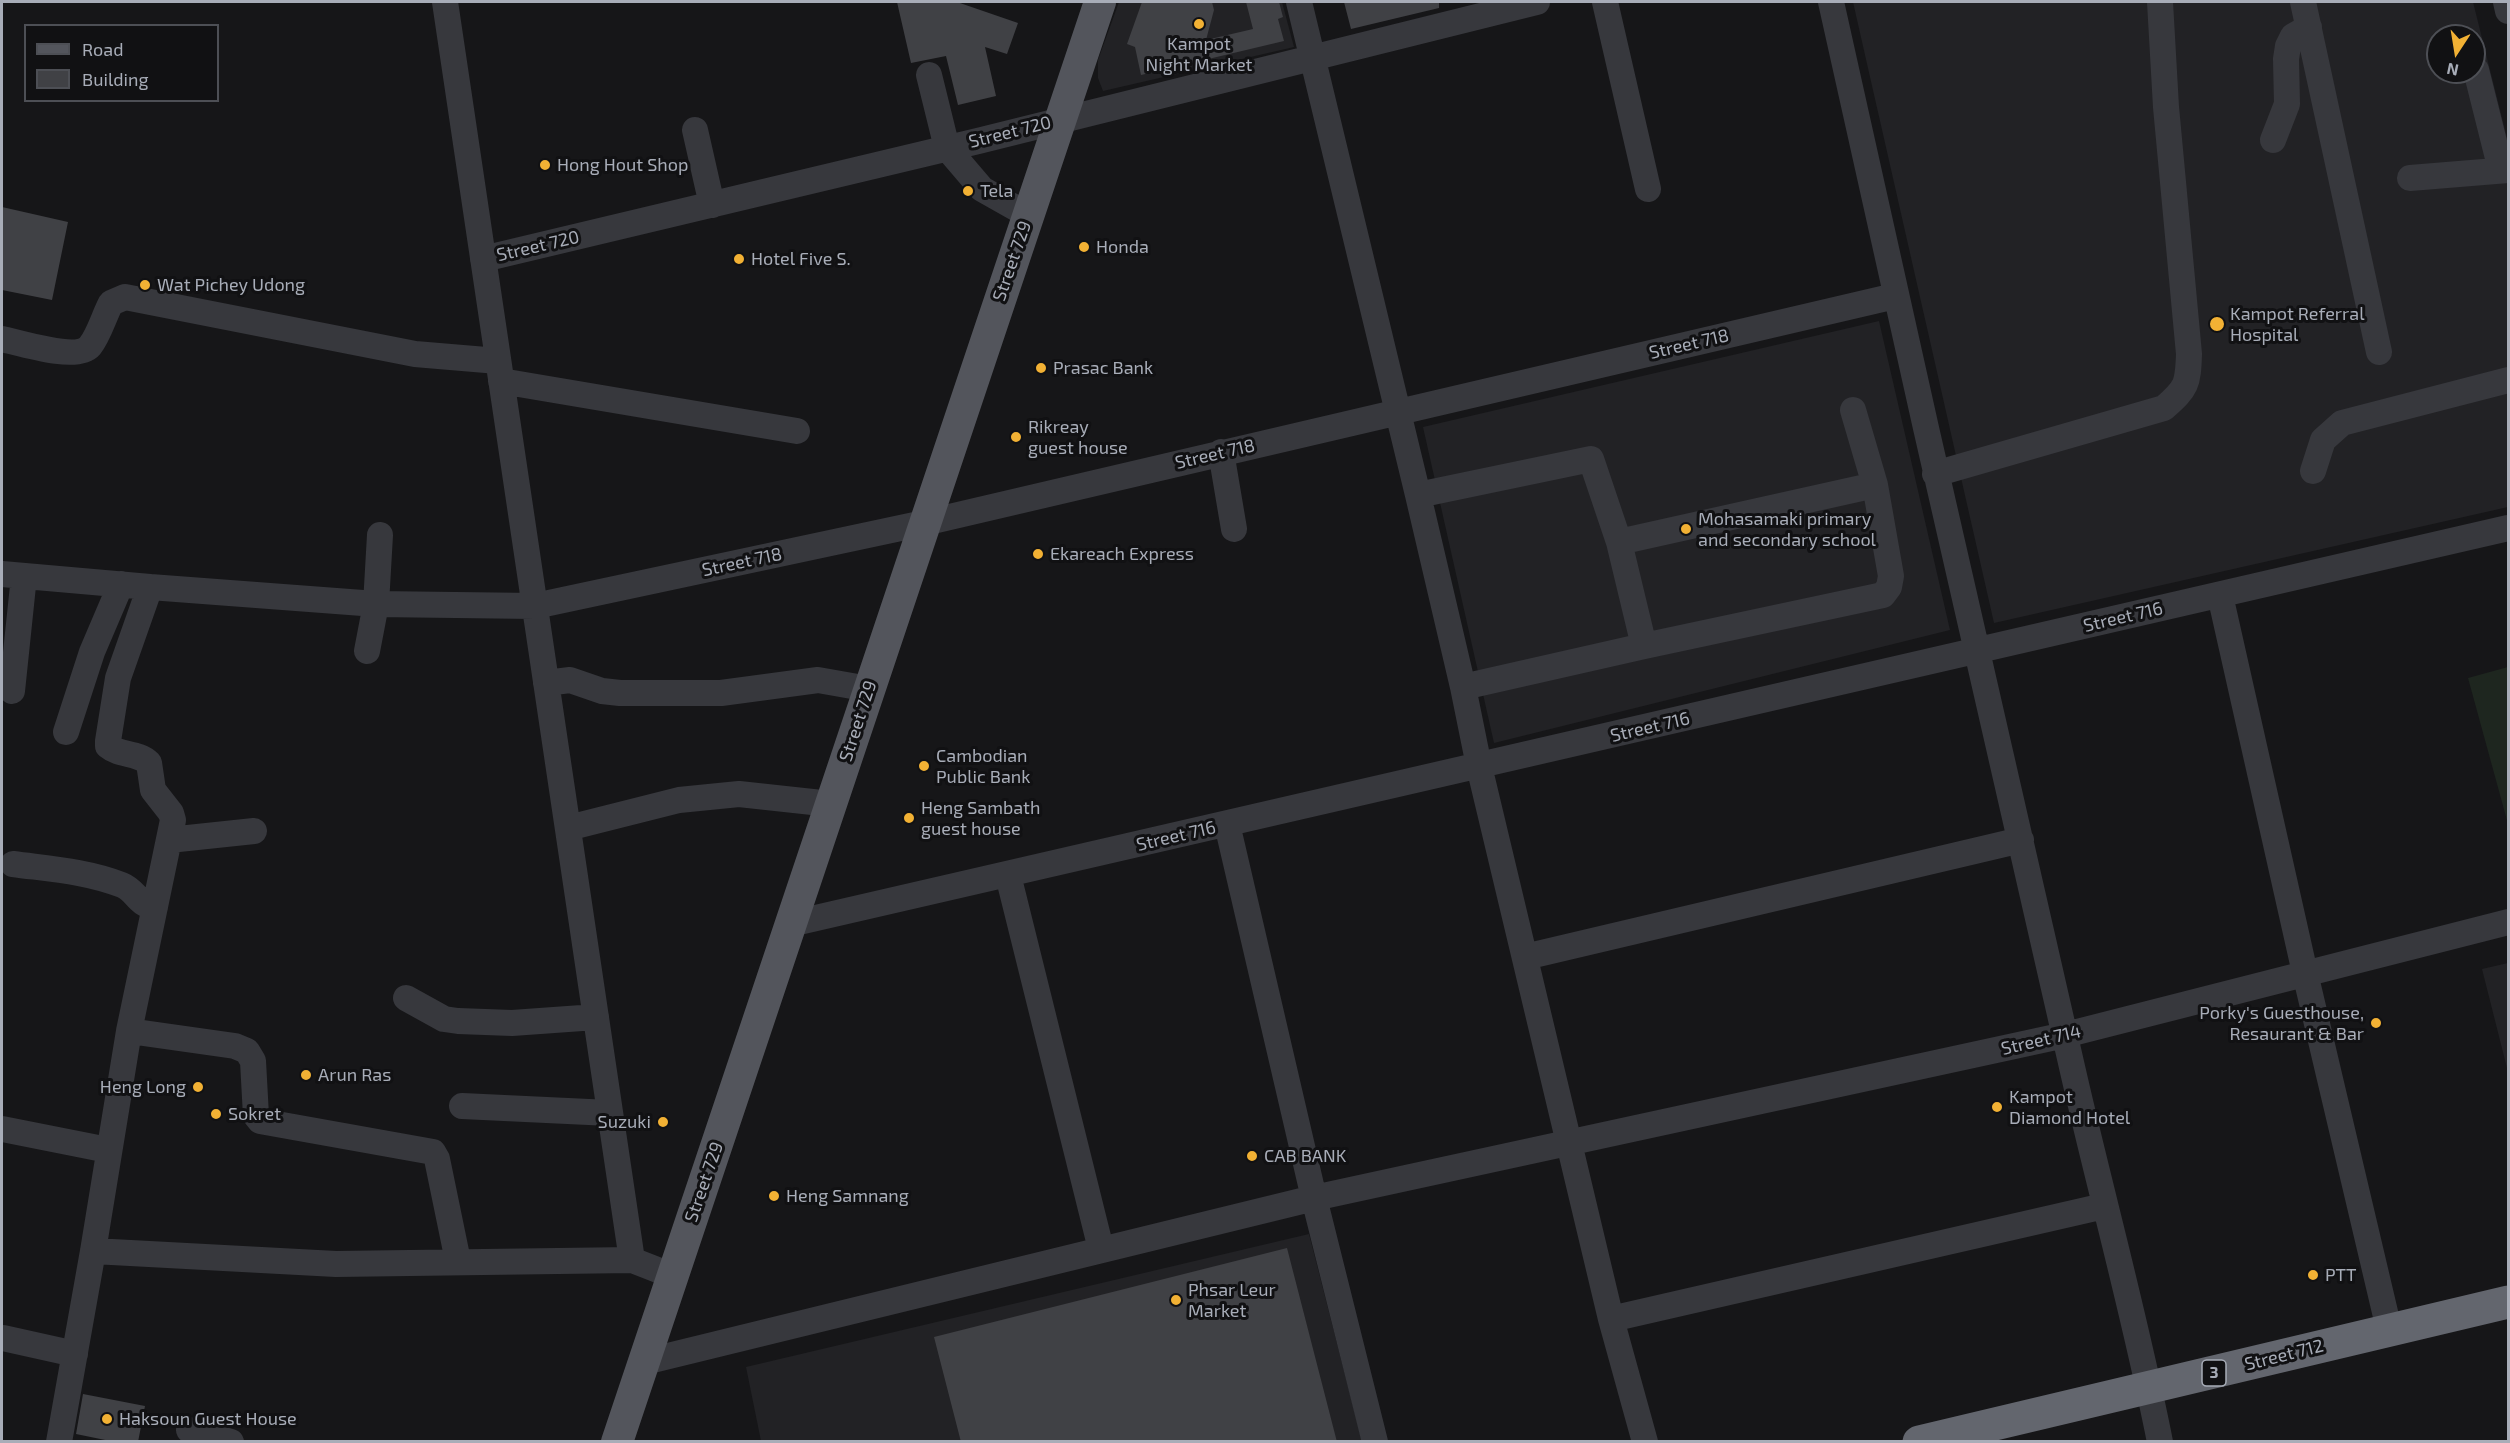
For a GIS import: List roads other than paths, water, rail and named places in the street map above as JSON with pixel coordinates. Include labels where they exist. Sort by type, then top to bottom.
[{"type":"highway","name":"Street 712","points":[[1935,1440],[2508,1302]]},
{"type":"main road","name":"Street 729","points":[[617,1442],[1100,2]]},
{"type":"street","points":[[445,2],[632,1260]]},
{"type":"street","points":[[1299,2],[1418,495],[1479,766],[1611,1319],[1645,1442]]},
{"type":"street","name":"Street 720","points":[[483,259],[1059,121],[1537,2]]},
{"type":"street","points":[[1605,2],[1648,189]]},
{"type":"street","points":[[1831,2],[1935,474],[2104,1206],[2150,1389],[2160,1442]]},
{"type":"street","points":[[1935,474],[2164,408],[2182,393],[2188,376],[2189,354],[2166,107],[2160,2]]},
{"type":"street","points":[[2303,2],[2379,352]]},
{"type":"street","points":[[2506,2],[2508,11]]},
{"type":"street","points":[[2273,140],[2287,104],[2288,46],[2293,36],[2309,27]]},
{"type":"street","points":[[929,75],[946,148],[982,189],[1028,215]]},
{"type":"street","points":[[2410,178],[2505,170],[2480,84]]},
{"type":"street","points":[[695,130],[712,205]]},
{"type":"street","points":[[2,339],[69,353],[81,352],[89,347],[111,303],[125,297],[797,431]]},
{"type":"street","name":"Street 718","points":[[13,575],[376,604],[535,606],[924,523],[1221,452],[1895,297]]},
{"type":"street","points":[[2313,471],[2323,440],[2342,423],[2508,380]]},
{"type":"street","points":[[1463,687],[1883,596],[1889,587],[1891,576],[1875,485],[1853,410]]},
{"type":"street","points":[[1221,452],[1234,529]]},
{"type":"street","points":[[1418,495],[1591,459],[1619,542],[1644,646]]},
{"type":"street","points":[[1619,542],[1875,485]]},
{"type":"street","name":"Street 716","points":[[790,924],[2508,528]]},
{"type":"street","points":[[367,651],[376,604],[380,535]]},
{"type":"street","points":[[12,691],[13,575]]},
{"type":"street","points":[[66,732],[92,652],[121,584]]},
{"type":"street","points":[[59,1442],[129,1031],[173,820],[171,813],[153,790],[149,763],[141,757],[113,750],[108,746],[118,678],[150,587]]},
{"type":"street","points":[[2220,595],[2305,973],[2389,1329]]},
{"type":"street","points":[[546,683],[570,680],[602,691],[620,693],[721,693],[818,680],[869,689]]},
{"type":"street","points":[[568,828],[679,800],[739,794],[831,804]]},
{"type":"street","points":[[1227,824],[1314,1198],[1375,1442]]},
{"type":"street","points":[[169,840],[254,831]]},
{"type":"street","points":[[1525,957],[2021,840]]},
{"type":"street","points":[[12,864],[95,875],[125,886],[144,905],[155,907]]},
{"type":"street","points":[[1008,875],[1101,1249]]},
{"type":"street","name":"Street 714","points":[[644,1362],[1314,1198],[2065,1035],[2508,922]]},
{"type":"street","points":[[406,998],[444,1019],[458,1021],[512,1023],[596,1017]]},
{"type":"street","points":[[129,1031],[235,1046],[247,1051],[253,1061],[256,1116],[260,1121],[433,1152],[437,1159],[458,1261]]},
{"type":"street","points":[[462,1106],[610,1113]]},
{"type":"street","points":[[2,1130],[108,1150]]},
{"type":"street","points":[[1611,1319],[2104,1206]]},
{"type":"street","points":[[93,1251],[336,1264],[632,1260],[673,1276]]},
{"type":"street","points":[[3,1338],[75,1354]]},
{"type":"street","points":[[189,1430],[231,1442]]},
{"type":"place","name":"Kampot Night Market","points":[[1199,24]]},
{"type":"place","name":"Hong Hout Shop","points":[[545,165]]},
{"type":"place","name":"Tela","points":[[968,191]]},
{"type":"place","name":"Honda","points":[[1084,247]]},
{"type":"place","name":"Hotel Five S.","points":[[739,259]]},
{"type":"place","name":"Wat Pichey Udong","points":[[145,285]]},
{"type":"place","name":"Kampot Referral Hospital","points":[[2217,324]]},
{"type":"place","name":"Prasac Bank","points":[[1041,368]]},
{"type":"place","name":"Rikreay guest house","points":[[1016,437]]},
{"type":"place","name":"Mohasamaki primary and secondary school","points":[[1686,529]]},
{"type":"place","name":"Ekareach Express","points":[[1038,554]]},
{"type":"place","name":"Cambodian Public Bank","points":[[924,766]]},
{"type":"place","name":"Heng Sambath guest house","points":[[909,818]]},
{"type":"place","name":"Porky's Guesthouse, Resaurant & Bar","points":[[2376,1023]]},
{"type":"place","name":"Arun Ras","points":[[306,1075]]},
{"type":"place","name":"Heng Long","points":[[198,1087]]},
{"type":"place","name":"Kampot Diamond Hotel","points":[[1997,1107]]},
{"type":"place","name":"Sokret","points":[[216,1114]]},
{"type":"place","name":"Suzuki","points":[[663,1122]]},
{"type":"place","name":"CAB BANK","points":[[1252,1156]]},
{"type":"place","name":"Heng Samnang","points":[[774,1196]]},
{"type":"place","name":"PTT","points":[[2313,1275]]},
{"type":"place","name":"Phsar Leur Market","points":[[1176,1300]]},
{"type":"place","name":"Haksoun Guest House","points":[[107,1419]]}]
